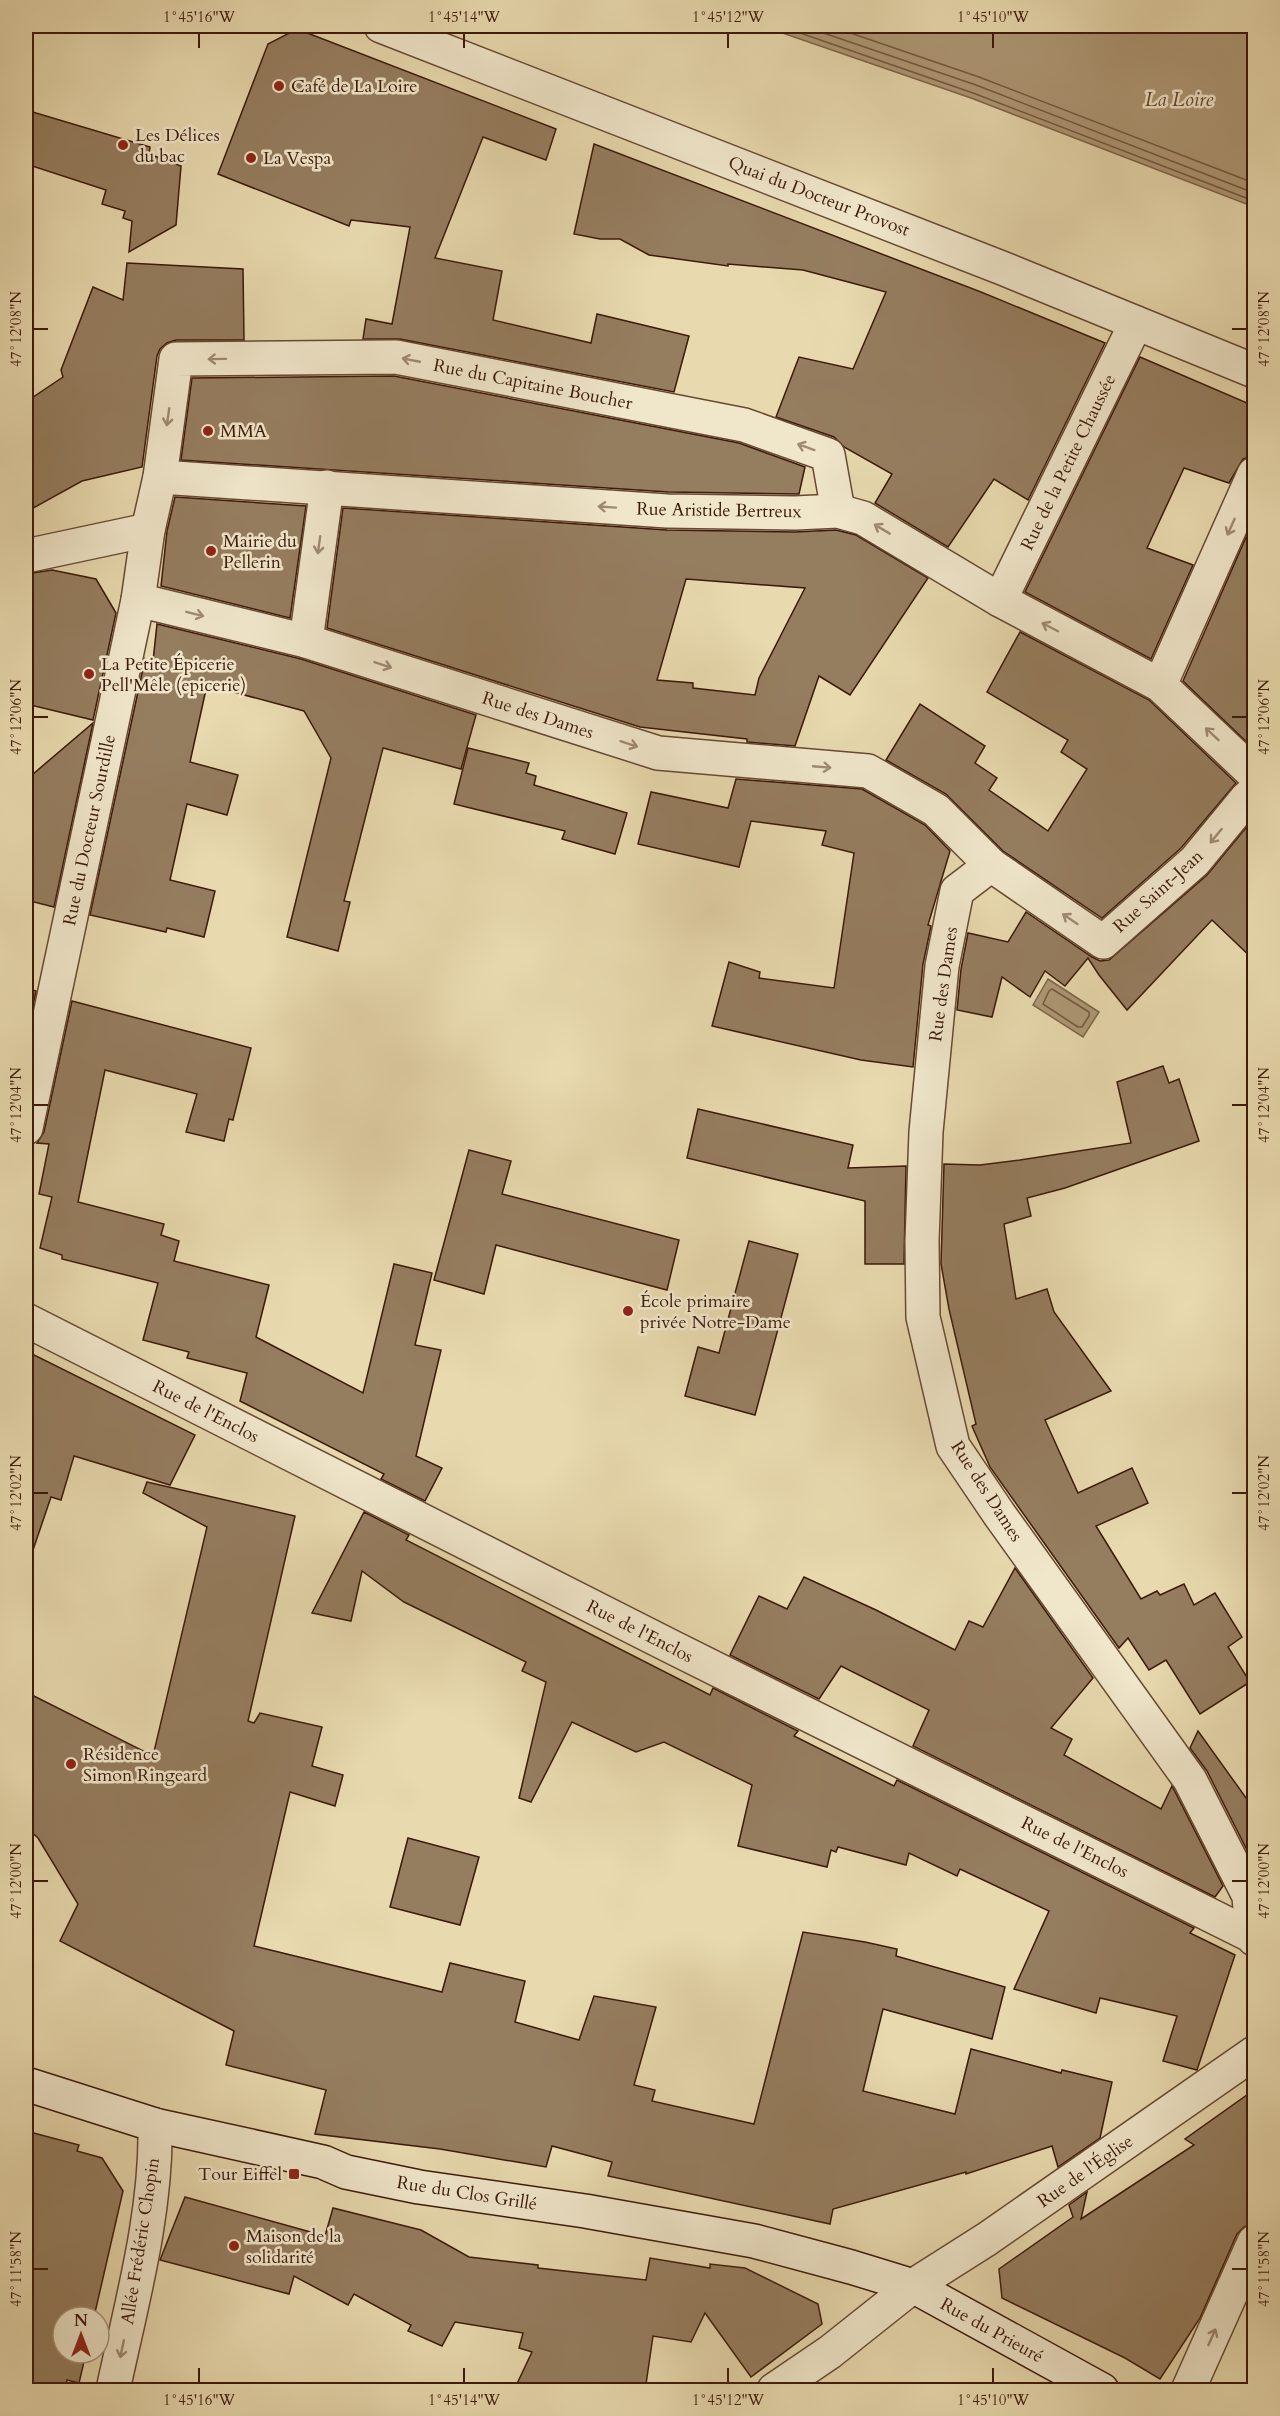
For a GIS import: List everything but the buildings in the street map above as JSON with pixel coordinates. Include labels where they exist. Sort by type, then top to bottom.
[{"type":"street","name":"Quai du Docteur Provost","points":[[381,26],[980,259],[1254,371]]},
{"type":"street","name":"Rue de la Petite Chaussée","points":[[1000,600],[1136,323]]},
{"type":"street","name":"Rue du Capitaine Boucher","points":[[159,477],[176,359],[396,357],[744,425],[828,455],[838,511]]},
{"type":"street","points":[[1160,686],[1254,474]]},
{"type":"street","name":"Rue Aristide Bertreux","points":[[159,477],[667,511],[795,513],[838,511],[863,518],[1000,600],[1160,686],[1254,774]]},
{"type":"street","points":[[26,556],[148,530],[159,477]]},
{"type":"street","points":[[306,641],[327,487]]},
{"type":"street","name":"Rue du Docteur Sourdille","points":[[26,1128],[138,600],[148,530]]},
{"type":"street","name":"Rue des Dames","points":[[138,600],[306,641],[658,753],[868,771],[936,810],[991,865],[957,891],[942,966],[926,1132],[922,1241],[923,1317],[953,1446],[999,1514],[1190,1780],[1250,1896],[1253,1937]]},
{"type":"street","name":"Rue Saint-Jean","points":[[991,865],[1103,942],[1195,861],[1254,792]]},
{"type":"street","name":"Rue de l'Enclos","points":[[26,1320],[672,1647],[1253,1937]]},
{"type":"street","name":"Rue de l'Église","points":[[774,2391],[830,2352],[913,2286],[987,2239],[1254,2053]]},
{"type":"street","name":"Rue du Clos Grillé","points":[[26,2084],[155,2126],[323,2163],[346,2172],[409,2185],[585,2211],[753,2241],[851,2266],[913,2286]]},
{"type":"street","name":"Allée Frédéric Chopin","points":[[113,2391],[140,2260],[156,2161],[155,2126]]},
{"type":"street","points":[[1188,2391],[1254,2242]]},
{"type":"street","name":"Rue du Prieuré","points":[[913,2286],[1102,2391]]},
{"type":"water","name":"La Loire","points":[[762,26],[1254,26],[1254,207],[971,98]]},
{"type":"water","points":[[1048,979],[1099,1012],[1083,1037],[1033,1005]]},
{"type":"place","name":"Café de La Loire","points":[[279,86]]},
{"type":"place","name":"Les Délices du bac","points":[[123,145]]},
{"type":"place","name":"La Vespa","points":[[251,158]]},
{"type":"place","name":"MMA","points":[[208,431]]},
{"type":"place","name":"Mairie du Pellerin","points":[[211,551]]},
{"type":"place","name":"La Petite Épicerie Pell'Mêle (epicerie)","points":[[89,674]]},
{"type":"place","name":"École primaire privée Notre-Dame","points":[[628,1311]]},
{"type":"place","name":"Résidence Simon Ringeard","points":[[71,1764]]},
{"type":"place","name":"Tour Eiffel","points":[[294,2174]]},
{"type":"place","name":"Maison de la solidarité","points":[[234,2246]]}]
